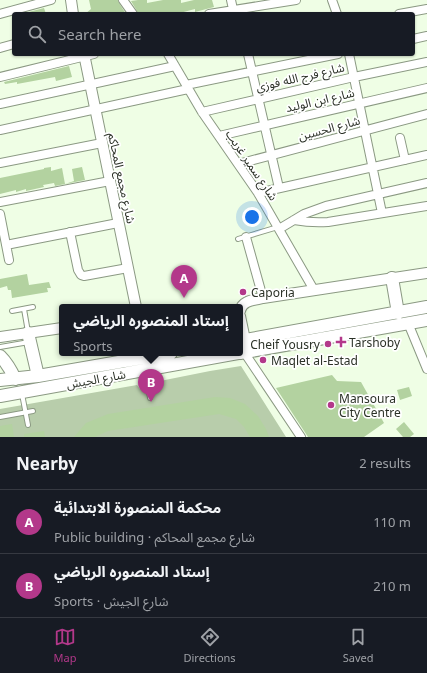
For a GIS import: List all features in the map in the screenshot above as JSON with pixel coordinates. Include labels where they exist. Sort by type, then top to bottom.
[{"type":"main road","points":[[392,278],[398,312]]},
{"type":"main road","name":"شارع الجيش","points":[[243,348],[398,312],[427,307]]},
{"type":"main road","name":"شارع الجيش","points":[[243,348],[427,320]]},
{"type":"main road","points":[[29,338],[38,376]]},
{"type":"main road","points":[[0,356],[5,360],[11,369],[15,379]]},
{"type":"main road","name":"شارع الجيش","points":[[0,396],[21,392],[160,356]]},
{"type":"main road","name":"شارع الجيش","points":[[0,380],[178,356]]},
{"type":"street","points":[[0,14],[28,3],[51,0]]},
{"type":"street","points":[[71,0],[74,12]]},
{"type":"street","points":[[123,0],[132,12]]},
{"type":"street","points":[[231,0],[234,12],[261,3],[292,0]]},
{"type":"street","points":[[332,0],[336,12]]},
{"type":"street","points":[[410,12],[427,9]]},
{"type":"street","points":[[415,39],[427,36]]},
{"type":"street","points":[[0,48],[12,45]]},
{"type":"street","points":[[0,77],[83,56]]},
{"type":"street","name":"شارع مجمع المحاكم","points":[[87,56],[90,85],[135,304]]},
{"type":"street","name":"شارع سمير غريب","points":[[170,56],[202,112],[258,193],[314,290]]},
{"type":"street","points":[[248,56],[279,188]]},
{"type":"street","points":[[0,130],[328,56]]},
{"type":"street","points":[[349,56],[382,213]]},
{"type":"street","name":"شارع فرج الله فوزي","points":[[202,112],[427,62]]},
{"type":"street","points":[[0,104],[175,66]]},
{"type":"street","name":"شارع ابن الوليد","points":[[219,136],[427,88]]},
{"type":"street","name":"شارع الحسين","points":[[238,164],[427,114]]},
{"type":"street","points":[[400,138],[405,160]]},
{"type":"street","points":[[0,163],[102,143]]},
{"type":"street","points":[[258,193],[427,155]]},
{"type":"street","points":[[0,202],[110,181]]},
{"type":"street","points":[[278,228],[326,206],[427,183]]},
{"type":"street","points":[[294,220],[316,223],[427,206]]},
{"type":"street","points":[[0,214],[9,260]]},
{"type":"street","points":[[6,245],[118,223]]},
{"type":"street","points":[[70,232],[78,270],[81,275],[84,276],[128,268]]},
{"type":"street","points":[[242,238],[263,298]]},
{"type":"street","points":[[243,304],[245,302],[263,298],[427,272]]},
{"type":"street","points":[[408,323],[427,369]]},
{"type":"street","points":[[0,337],[29,338],[59,329]]},
{"type":"street","points":[[243,351],[301,437]]},
{"type":"lane","points":[[242,238],[278,228]]},
{"type":"lane","points":[[12,311],[33,307]]},
{"type":"lane","points":[[0,347],[29,338],[24,309]]},
{"type":"lane","points":[[146,360],[150,398]]},
{"type":"lane","points":[[21,392],[28,425]]},
{"type":"lane","points":[[0,417],[33,411]]},
{"type":"green space","points":[[241,366],[286,437],[0,437],[0,409],[137,385],[140,389],[154,386],[160,381]]},
{"type":"building","points":[[89,0],[118,0],[125,12],[87,12],[91,9]]},
{"type":"building","points":[[147,0],[147,3],[163,0],[181,0],[181,3],[194,0],[212,0],[214,7],[195,12],[195,9],[184,12],[137,12],[131,1]]},
{"type":"building","points":[[44,8],[45,12],[29,12]]},
{"type":"building","points":[[69,66],[72,77],[56,81],[55,77],[17,84],[17,82],[5,84],[4,82]]},
{"type":"building","points":[[51,167],[51,171],[62,168],[65,184],[55,186],[54,183],[26,191],[26,189],[16,192],[16,190],[0,194],[0,178]]},
{"type":"building","points":[[82,167],[85,180],[65,184],[74,181],[72,169]]},
{"type":"building","points":[[27,274],[29,285],[49,282],[51,288],[47,288],[48,292],[12,298],[11,290],[8,290],[7,286],[0,288],[0,279]]},
{"type":"building","name":"Mansoura City Centre","points":[[332,375],[337,381],[361,382],[384,423],[364,437],[308,437],[276,388]]},
{"type":"building","points":[[409,387],[412,396],[400,400],[397,390]]},
{"type":"building","points":[[215,397],[230,398],[245,404],[258,416],[269,437],[250,437],[244,427],[236,419],[219,414],[108,431],[95,437],[74,437],[86,423],[108,414]]},
{"type":"building","points":[[404,422],[414,434],[410,437],[403,437],[396,429]]},
{"type":"building","points":[[12,424],[14,437],[0,437],[0,426]]},
{"type":"building","points":[[44,431],[45,437],[24,437],[24,434]]},
{"type":"place","name":"Caporia","points":[[243,292]]},
{"type":"place","name":"محكمة المنصورة الابتدائية","points":[[184,298]]},
{"type":"place","name":"Tarshoby","points":[[341,342]]},
{"type":"place","name":"Cheif Yousry","points":[[328,344]]},
{"type":"place","name":"Maqlet al-Estad","points":[[263,360]]},
{"type":"place","name":"إستاد المنصوره الرياضي","points":[[151,402]]},
{"type":"place","name":"Mansoura City Centre","points":[[331,405]]}]
